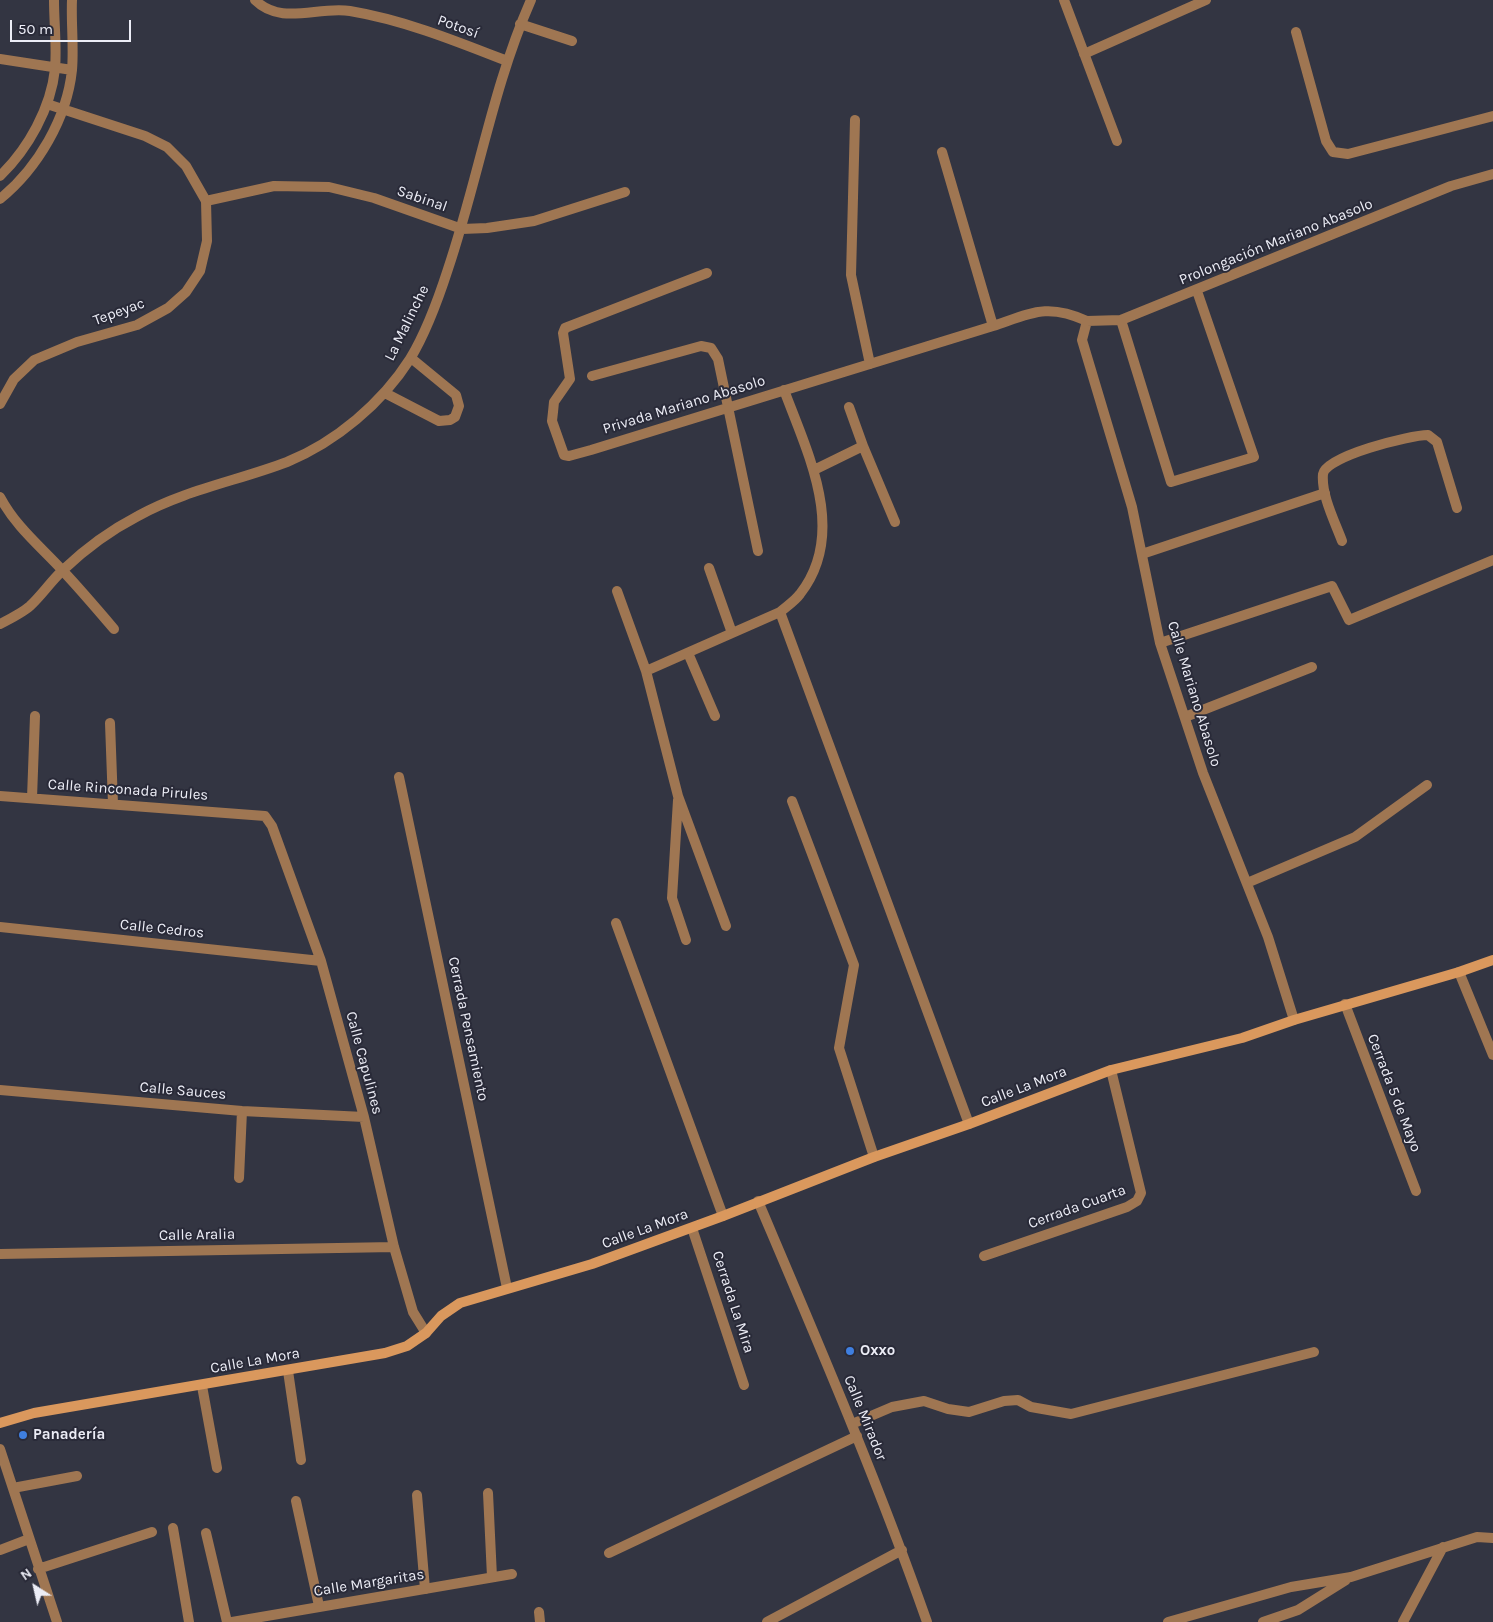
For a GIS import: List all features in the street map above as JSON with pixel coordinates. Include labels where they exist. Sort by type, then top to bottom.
[{"type":"street","points":[[0,176],[13,164],[47,104],[55,69],[54,0]]},
{"type":"street","points":[[0,199],[11,190],[42,152],[64,108],[72,70],[72,0]]},
{"type":"street","name":"Potosí","points":[[255,0],[263,8],[281,14],[348,11],[408,25],[506,61]]},
{"type":"street","name":"La Malinche","points":[[0,624],[29,607],[62,570],[103,538],[138,515],[199,489],[288,461],[322,443],[365,412],[385,393],[411,358],[434,311],[462,229],[506,61],[531,0]]},
{"type":"street","points":[[1064,0],[1117,141]]},
{"type":"street","points":[[1084,54],[1206,0]]},
{"type":"street","points":[[520,24],[572,41]]},
{"type":"street","points":[[1296,32],[1326,141],[1333,152],[1348,154],[1493,116]]},
{"type":"street","points":[[0,59],[55,69],[72,70]]},
{"type":"street","name":"Tepeyac","points":[[0,404],[14,379],[34,360],[77,342],[137,325],[168,308],[186,292],[200,271],[207,241],[206,201],[186,166],[167,147],[145,136],[47,104]]},
{"type":"street","points":[[855,120],[851,275],[870,364]]},
{"type":"street","points":[[942,152],[993,326]]},
{"type":"street","name":"Prolongación Mariano Abasolo","points":[[1087,321],[1121,320],[1197,291],[1451,186],[1493,174]]},
{"type":"street","name":"Sabinal","points":[[206,201],[274,186],[329,186],[374,198],[462,229],[487,228],[534,221],[625,192]]},
{"type":"street","name":"Privada Mariano Abasolo","points":[[707,274],[565,328],[563,333],[570,379],[554,402],[552,421],[564,454],[569,456],[729,408],[1039,310],[1067,312],[1087,321]]},
{"type":"street","points":[[1121,320],[1171,482],[1254,457],[1197,291]]},
{"type":"street","name":"Calle Mariano Abasolo","points":[[1087,321],[1082,340],[1132,506],[1160,643],[1203,773],[1247,883],[1294,1020]]},
{"type":"street","points":[[592,376],[701,346],[711,348],[718,358],[758,551]]},
{"type":"street","points":[[385,393],[439,421],[450,420],[455,417],[459,406],[456,395],[411,358]]},
{"type":"street","points":[[646,671],[780,612],[800,595],[817,566],[824,529],[814,470],[784,390]]},
{"type":"street","points":[[849,406],[863,446],[895,522]]},
{"type":"street","points":[[1342,541],[1325,493],[1323,474],[1327,466],[1342,458],[1415,434],[1428,434],[1437,442],[1457,508]]},
{"type":"street","points":[[814,470],[863,446]]},
{"type":"street","points":[[1142,554],[1325,493]]},
{"type":"street","points":[[0,497],[10,515],[114,629]]},
{"type":"street","points":[[1160,643],[1332,586],[1350,620],[1493,560]]},
{"type":"street","points":[[709,568],[732,633]]},
{"type":"street","points":[[617,591],[646,671],[678,796],[726,926]]},
{"type":"street","points":[[780,612],[969,1124]]},
{"type":"street","points":[[688,653],[715,716]]},
{"type":"street","points":[[1186,717],[1312,667]]},
{"type":"street","points":[[32,798],[35,716]]},
{"type":"street","points":[[110,723],[113,804]]},
{"type":"street","name":"Cerrada Pensamiento","points":[[398,777],[507,1288]]},
{"type":"street","points":[[1247,883],[1355,838],[1427,785]]},
{"type":"street","name":"Calle Rinconada Pirules","points":[[0,796],[253,814]]},
{"type":"street","points":[[678,796],[672,898],[686,940]]},
{"type":"street","points":[[792,801],[854,965],[839,1048],[874,1157]]},
{"type":"street","name":"Calle Capulines","points":[[253,814],[265,816],[272,826],[321,961],[364,1117],[394,1247],[413,1312],[426,1333]]},
{"type":"street","points":[[616,923],[723,1216]]},
{"type":"street","name":"Calle Cedros","points":[[0,927],[321,961]]},
{"type":"street","points":[[1294,1020],[1459,972],[1493,960]]},
{"type":"street","points":[[1459,972],[1493,1055]]},
{"type":"street","name":"Cerrada 5 de Mayo","points":[[1345,1004],[1416,1191]]},
{"type":"street","name":"Calle La Mora","points":[[0,1423],[34,1414],[384,1354],[406,1346],[426,1333],[441,1316],[460,1303],[592,1264],[1111,1070],[1242,1038],[1294,1020]]},
{"type":"street","name":"Cerrada Cuarta","points":[[984,1256],[1127,1207],[1137,1201],[1141,1194],[1111,1070]]},
{"type":"street","name":"Calle Sauces","points":[[0,1090],[242,1111],[364,1117]]},
{"type":"street","points":[[239,1178],[242,1111]]},
{"type":"street","name":"Calle Mirador","points":[[758,1201],[857,1436],[902,1550],[927,1622]]},
{"type":"street","name":"Cerrada La Mira","points":[[692,1228],[744,1385]]},
{"type":"street","name":"Calle Aralia","points":[[0,1254],[394,1247]]},
{"type":"street","points":[[852,1424],[892,1407],[924,1402],[948,1409],[969,1412],[1004,1401],[1018,1400],[1032,1407],[1071,1414],[1314,1352]]},
{"type":"street","points":[[288,1371],[301,1460]]},
{"type":"street","points":[[202,1386],[217,1468]]},
{"type":"street","points":[[609,1554],[857,1436]]},
{"type":"street","points":[[0,1450],[57,1622]]},
{"type":"street","points":[[13,1488],[77,1476]]},
{"type":"street","points":[[488,1493],[492,1578]]},
{"type":"street","points":[[417,1495],[424,1588]]},
{"type":"street","points":[[296,1501],[319,1606]]},
{"type":"street","points":[[173,1528],[189,1622]]},
{"type":"street","points":[[38,1569],[152,1532]]},
{"type":"street","points":[[206,1533],[227,1622]]},
{"type":"street","points":[[1168,1622],[1290,1587],[1352,1577],[1477,1537],[1493,1538]]},
{"type":"street","points":[[0,1550],[30,1539]]},
{"type":"street","points":[[1403,1622],[1443,1547]]},
{"type":"street","points":[[767,1622],[902,1550]]},
{"type":"street","name":"Calle Margaritas","points":[[232,1622],[512,1574]]},
{"type":"street","points":[[1263,1622],[1298,1610],[1352,1577]]},
{"type":"place","name":"Oxxo","points":[[850,1351]]},
{"type":"place","name":"Panadería","points":[[23,1435]]}]
